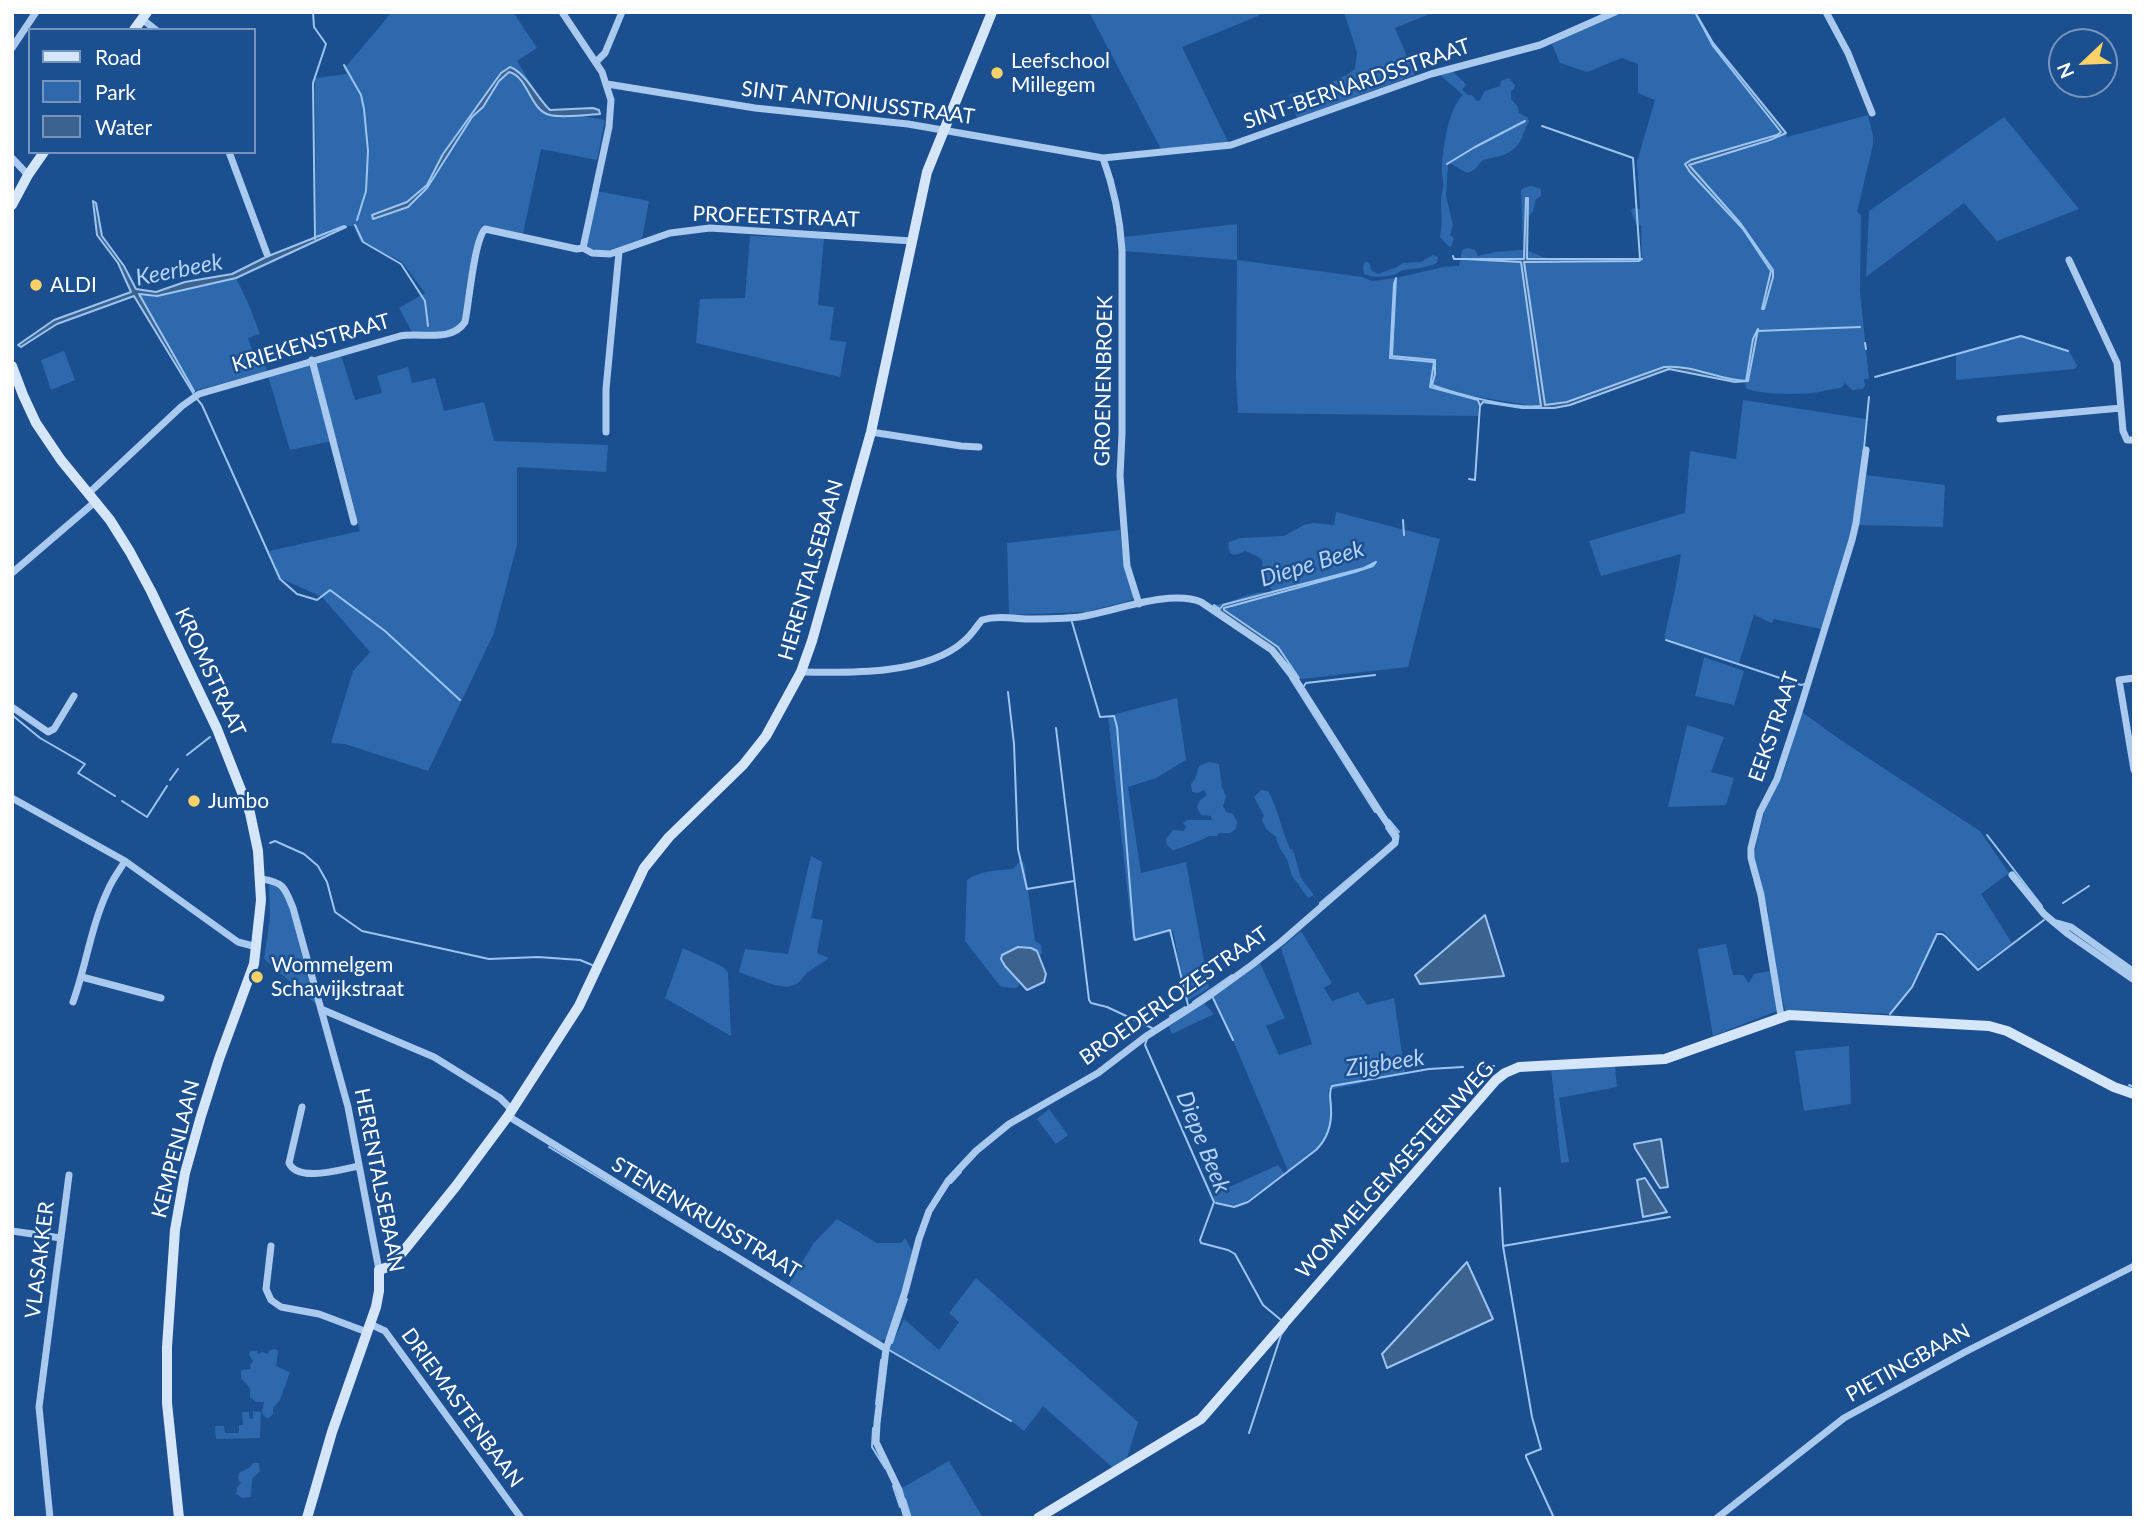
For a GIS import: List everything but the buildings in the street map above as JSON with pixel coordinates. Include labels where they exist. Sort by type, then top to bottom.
[{"type":"street","points":[[12,48],[36,12]]},
{"type":"street","points":[[562,12],[596,62],[607,84],[611,100],[609,127],[583,248]]},
{"type":"street","points":[[596,62],[605,54],[622,12]]},
{"type":"street","name":"HERENTALSEBAAN","points":[[379,1270],[390,1266],[406,1248],[510,1113],[579,1006],[644,867],[669,837],[759,746],[783,709],[801,673],[871,432],[927,172],[992,12]]},
{"type":"street","name":"SINT-BERNARDSSTRAAT","points":[[1103,158],[1231,145],[1431,74],[1546,43],[1615,12]]},
{"type":"street","points":[[1826,12],[1848,53],[1872,113]]},
{"type":"street","points":[[12,31],[19,38]]},
{"type":"street","name":"SINT ANTONIUSSTRAAT","points":[[607,84],[755,108],[943,130],[1103,158]]},
{"type":"street","points":[[12,205],[43,154]]},
{"type":"street","points":[[230,154],[267,254]]},
{"type":"street","points":[[12,158],[28,175]]},
{"type":"street","name":"GROENENBROEK","points":[[1103,158],[1120,223],[1120,475],[1127,566],[1139,604]]},
{"type":"street","name":"PROFEETSTRAAT","points":[[583,248],[592,253],[619,252],[670,233],[710,228],[912,241]]},
{"type":"street","name":"KRIEKENSTRAAT","points":[[12,573],[190,398],[400,336],[433,336],[459,329],[465,322],[481,233],[485,229],[577,249],[583,248]]},
{"type":"street","points":[[606,432],[606,389],[619,252]]},
{"type":"street","points":[[2069,260],[2117,363],[2124,437],[2134,440]]},
{"type":"street","points":[[312,360],[354,522]]},
{"type":"street","name":"KROMSTRAAT","points":[[12,366],[36,423],[61,460],[120,535],[191,670],[250,813],[255,829],[261,879]]},
{"type":"street","points":[[2000,419],[2121,408]]},
{"type":"street","points":[[871,432],[979,447]]},
{"type":"street","name":"EEKSTRAAT","points":[[1781,1016],[1751,848],[1760,812],[1777,779],[1800,709],[1852,540],[1866,450]]},
{"type":"street","name":"BROEDERLOZESTRAAT","points":[[908,1518],[899,1490],[876,1442],[886,1349],[929,1211],[948,1181],[976,1151],[1009,1124],[1098,1073],[1281,942],[1395,843],[1396,836],[1297,682],[1272,650],[1201,602],[1189,597],[1139,604]]},
{"type":"street","points":[[801,673],[896,668],[927,662],[959,645],[986,619],[1080,617],[1139,604]]},
{"type":"street","points":[[2134,678],[2119,680],[2134,769]]},
{"type":"street","points":[[12,707],[48,732],[54,729],[74,696]]},
{"type":"street","points":[[2123,707],[2134,705]]},
{"type":"street","points":[[12,798],[125,861],[235,940],[257,947]]},
{"type":"street","points":[[73,1002],[96,919],[108,888],[125,861]]},
{"type":"street","points":[[2012,875],[2044,914],[2056,923],[2071,927],[2123,968],[2134,980]]},
{"type":"street","points":[[261,879],[281,884],[286,890],[296,915],[321,1009]]},
{"type":"street","name":"KEMPENLAAN","points":[[179,1518],[167,1403],[167,1347],[175,1230],[185,1173],[201,1116],[219,1059],[252,973],[257,947],[261,879]]},
{"type":"street","points":[[2123,968],[2134,972]]},
{"type":"street","points":[[82,976],[161,998]]},
{"type":"street","name":"HERENTALSEBAAN","points":[[307,1518],[332,1432],[378,1300],[379,1270],[348,1107],[321,1009]]},
{"type":"street","name":"STENENKRUISSTRAAT","points":[[321,1009],[434,1058],[500,1098],[510,1113],[886,1349]]},
{"type":"street","name":"WOMMELGEMSESTEENWEG","points":[[1038,1518],[1201,1419],[1487,1090],[1505,1073],[1519,1067],[1665,1059],[1789,1015],[1989,1026],[2007,1031],[2114,1087],[2134,1094]]},
{"type":"street","points":[[302,1107],[290,1167],[314,1174],[359,1166]]},
{"type":"street","name":"VLASAKKER","points":[[50,1518],[39,1407],[69,1175]]},
{"type":"street","points":[[12,1231],[61,1238]]},
{"type":"street","name":"DRIEMASTENBAAN","points":[[271,1246],[266,1289],[275,1304],[385,1331],[522,1518]]},
{"type":"street","name":"PIETINGBAAN","points":[[1717,1518],[1844,1418],[1965,1352],[2134,1266]]},
{"type":"green space","points":[[392,12],[513,12],[537,48],[517,61],[547,110],[605,120],[597,160],[541,149],[523,234],[482,225],[463,319],[454,329],[448,331],[412,332],[399,308],[425,293],[402,262],[360,241],[354,226],[344,226],[316,237],[315,78],[347,74],[344,69]]},
{"type":"green space","points":[[1089,12],[1261,12],[1258,16],[1182,47],[1228,142],[1161,149]]},
{"type":"green space","points":[[1344,12],[1434,12],[1395,28],[1415,75],[1297,118],[1289,95],[1332,82],[1355,69],[1357,52]]},
{"type":"green space","points":[[1622,12],[1695,12],[1713,46],[1787,137],[1868,115],[1873,135],[1857,212],[1861,215],[1860,292],[1869,379],[1864,379],[1863,389],[1852,390],[1845,383],[1841,388],[1812,393],[1770,393],[1746,388],[1745,381],[1664,367],[1567,402],[1533,406],[1461,394],[1432,385],[1434,361],[1430,385],[1432,388],[1478,400],[1478,416],[1238,413],[1237,260],[1362,277],[1372,281],[1395,278],[1389,357],[1392,356],[1396,278],[1459,266],[1462,250],[1468,248],[1475,250],[1478,256],[1523,250],[1521,190],[1526,187],[1534,186],[1541,190],[1541,196],[1536,199],[1529,216],[1527,251],[1548,258],[1550,262],[1642,261],[1641,225],[1636,224],[1631,211],[1633,208],[1640,209],[1637,162],[1655,100],[1638,93],[1638,64],[1622,58],[1587,72],[1560,63],[1552,44]]},
{"type":"green space","points":[[1451,70],[1466,84],[1462,90],[1477,101],[1485,91],[1500,86],[1501,81],[1509,78],[1515,85],[1511,91],[1511,99],[1518,107],[1519,113],[1528,118],[1529,122],[1519,143],[1507,153],[1483,160],[1467,173],[1448,165],[1446,196],[1453,225],[1450,235],[1454,238],[1451,247],[1440,237],[1442,163],[1453,110],[1463,95],[1439,74]]},
{"type":"green space","points":[[2004,117],[2079,209],[1997,241],[1964,203],[1866,277],[1869,211]]},
{"type":"green space","points":[[597,191],[649,201],[642,239],[606,251],[586,245]]},
{"type":"green space","points":[[1237,224],[1237,260],[1125,251],[1124,237]]},
{"type":"green space","points":[[750,236],[824,238],[818,305],[834,307],[830,340],[846,342],[840,377],[696,343],[700,299],[745,298]]},
{"type":"green space","points":[[1433,255],[1438,257],[1437,263],[1429,266],[1386,276],[1364,274],[1365,262],[1378,274],[1403,263],[1421,262]]},
{"type":"green space","points":[[236,278],[260,334],[248,338],[254,355],[262,353],[267,371],[194,391],[138,294],[157,296]]},
{"type":"green space","points":[[2020,335],[2069,351],[2077,365],[2075,369],[1956,380],[1956,353]]},
{"type":"green space","points":[[64,351],[75,380],[51,390],[41,360]]},
{"type":"green space","points":[[341,355],[355,400],[382,393],[377,376],[408,367],[412,383],[435,378],[444,411],[484,402],[494,441],[608,445],[606,472],[517,467],[517,545],[494,633],[428,771],[345,744],[331,743],[353,671],[370,652],[322,597],[280,578],[269,551],[360,531],[337,440],[290,450],[268,376]]},
{"type":"green space","points":[[1743,400],[1866,419],[1854,523],[1821,629],[1774,619],[1772,623],[1754,615],[1739,663],[1664,638],[1681,554],[1601,576],[1589,541],[1685,513],[1690,451],[1736,459]]},
{"type":"green space","points":[[1866,475],[1945,485],[1943,527],[1858,525]]},
{"type":"green space","points":[[1336,512],[1440,539],[1408,667],[1301,679],[1278,647],[1223,609],[1213,608],[1259,592],[1272,594],[1271,588],[1264,585],[1262,560],[1245,551],[1230,553],[1229,542],[1241,538],[1284,536],[1313,523],[1334,525]]},
{"type":"green space","points":[[1120,530],[1124,565],[1134,597],[1132,600],[1086,612],[1009,615],[1007,543]]},
{"type":"green space","points":[[1704,657],[1744,671],[1734,705],[1695,696]]},
{"type":"green space","points":[[1177,698],[1186,760],[1156,778],[1128,787],[1141,873],[1186,862],[1209,988],[1187,1001],[1173,931],[1133,941],[1108,716]]},
{"type":"green space","points":[[1802,712],[1980,831],[2009,873],[1981,894],[2012,943],[1977,968],[1943,931],[1938,931],[1911,986],[1889,1014],[1785,1010],[1769,937],[1768,911],[1754,859],[1765,809],[1783,774]]},
{"type":"green space","points":[[1687,725],[1724,737],[1711,772],[1734,778],[1726,805],[1668,807]]},
{"type":"green space","points":[[1209,762],[1219,764],[1226,796],[1223,806],[1237,821],[1236,829],[1173,850],[1167,845],[1166,839],[1173,830],[1184,831],[1186,827],[1183,823],[1187,820],[1212,820],[1211,816],[1201,815],[1197,807],[1200,800],[1207,795],[1204,790],[1192,792],[1191,784],[1199,766]]},
{"type":"green space","points":[[1261,790],[1268,791],[1272,798],[1301,878],[1314,895],[1308,898],[1292,876],[1276,837],[1266,829],[1262,820],[1264,816],[1254,797]]},
{"type":"green space","points":[[811,856],[822,862],[811,918],[823,920],[817,953],[829,958],[808,972],[797,984],[788,987],[774,985],[739,972],[745,949],[788,954]]},
{"type":"green space","points":[[1020,861],[1024,862],[1035,941],[1041,945],[1042,953],[1018,979],[1019,986],[1001,987],[965,941],[967,880],[983,873],[1013,869]]},
{"type":"green space","points":[[271,884],[282,891],[291,911],[317,1005],[264,959],[270,918]]},
{"type":"green space","points":[[1301,931],[1332,983],[1324,988],[1332,1001],[1358,992],[1367,1005],[1394,998],[1405,1074],[1328,1090],[1332,1114],[1327,1135],[1317,1149],[1288,1171],[1212,997],[1260,963],[1285,1018],[1266,1026],[1279,1055],[1312,1044],[1281,948]]},
{"type":"green space","points":[[1726,944],[1733,975],[1743,975],[1749,983],[1754,974],[1770,971],[1777,1011],[1713,1036],[1698,949]]},
{"type":"green space","points":[[683,948],[728,972],[731,1036],[665,998]]},
{"type":"green space","points":[[1204,1003],[1214,1014],[1172,1034],[1168,1025]]},
{"type":"green space","points":[[1849,1046],[1851,1104],[1804,1111],[1795,1051]]},
{"type":"green space","points":[[1615,1066],[1617,1087],[1559,1098],[1569,1162],[1561,1163],[1551,1068]]},
{"type":"green space","points":[[1049,1109],[1068,1135],[1056,1144],[1037,1119]]},
{"type":"green space","points":[[1278,1165],[1285,1174],[1241,1205],[1230,1207],[1214,1202],[1216,1193]]},
{"type":"green space","points":[[837,1219],[877,1243],[901,1243],[905,1238],[912,1251],[887,1338],[879,1342],[788,1286],[813,1244]]},
{"type":"green space","points":[[976,1278],[1138,1422],[1127,1458],[1113,1468],[1043,1406],[1024,1431],[1009,1419],[889,1350],[904,1319],[939,1350],[959,1322],[949,1313]]},
{"type":"green space","points":[[275,1349],[278,1351],[276,1366],[290,1372],[280,1400],[273,1408],[273,1414],[266,1418],[262,1413],[264,1402],[256,1402],[250,1397],[250,1388],[241,1378],[241,1370],[251,1369],[253,1361],[249,1355],[250,1351],[267,1354]]},
{"type":"green space","points":[[253,1411],[261,1412],[260,1438],[216,1439],[215,1426],[224,1426],[225,1433],[239,1433],[239,1425],[243,1425],[242,1412],[249,1412],[249,1418],[253,1419]]},
{"type":"green space","points":[[949,1461],[983,1518],[911,1518],[902,1488]]},
{"type":"green space","points":[[253,1463],[259,1463],[260,1471],[252,1479],[251,1497],[242,1498],[236,1494],[241,1483],[238,1479],[239,1473]]},
{"type":"water","points":[[1695,12],[1713,43],[1786,133],[1689,165],[1741,224],[1773,270],[1764,309],[1771,271],[1743,229],[1685,164],[1781,132],[1713,46]]},
{"type":"water","points":[[510,67],[521,74],[550,110],[593,108],[599,110],[600,114],[561,116],[543,112],[521,80],[509,72],[499,81],[483,107],[472,117],[427,188],[408,207],[373,219],[372,215],[407,202],[427,185],[443,154],[501,73]]},
{"type":"water","points":[[1526,198],[1527,259],[1642,259],[1524,262],[1545,405],[1567,402],[1664,367],[1685,368],[1746,381],[1753,339],[1758,329],[1748,381],[1735,382],[1669,369],[1570,405],[1522,408],[1483,402],[1480,406],[1478,400],[1430,387],[1434,362],[1390,358],[1396,278],[1392,356],[1435,360],[1432,385],[1443,389],[1501,403],[1541,406],[1521,262],[1465,259],[1524,259]]},
{"type":"water","points":[[93,201],[96,203],[102,236],[124,266],[136,289],[156,292],[185,282],[232,274],[266,257],[346,227],[236,278],[157,296],[139,294],[193,393],[134,296],[57,324],[21,347],[18,345],[54,320],[131,292],[118,263],[97,235]]},
{"type":"water","points":[[1376,562],[1373,566],[1355,572],[1224,608],[1278,647],[1299,678],[1273,648],[1214,607],[1220,609],[1223,605],[1364,568]]},
{"type":"water","points":[[1485,915],[1504,976],[1420,984],[1415,975]]},
{"type":"water","points":[[1018,947],[1037,951],[1046,974],[1044,982],[1027,990],[1001,959],[1002,955]]},
{"type":"water","points":[[1661,1139],[1668,1187],[1660,1188],[1634,1144]]},
{"type":"water","points":[[1645,1178],[1667,1212],[1643,1217],[1637,1180]]},
{"type":"water","points":[[1467,1262],[1493,1319],[1387,1368],[1382,1354]]},
{"type":"waterway","points":[[313,12],[314,27],[326,44],[313,83],[315,239]]},
{"type":"waterway","points":[[344,65],[361,95],[368,151],[366,191],[357,220]]},
{"type":"waterway","points":[[1447,164],[1525,121]]},
{"type":"waterway","points":[[1542,126],[1633,158],[1640,259]]},
{"type":"waterway","points":[[355,225],[363,242],[401,264],[425,301],[428,326]]},
{"type":"waterway","points":[[1453,256],[1454,259],[1467,259]]},
{"type":"waterway","points":[[1757,331],[1860,327]]},
{"type":"waterway","points":[[1875,377],[2021,336],[2068,351]]},
{"type":"waterway","points":[[1865,343],[1866,349]]},
{"type":"waterway","points":[[1864,448],[1869,397]]},
{"type":"waterway","points":[[197,399],[280,579],[297,594],[317,600],[330,590],[385,631],[460,700]]},
{"type":"waterway","name":"Diepe Beek","points":[[1469,479],[1475,480],[1480,405]]},
{"type":"waterway","name":"Diepe Beek","points":[[1403,520],[1404,535]]},
{"type":"waterway","points":[[1072,622],[1100,717],[1114,716],[1117,727],[1135,940],[1170,930],[1188,1005]]},
{"type":"waterway","points":[[1666,640],[1801,685],[1805,684]]},
{"type":"waterway","points":[[1304,686],[1306,683],[1375,675]]},
{"type":"waterway","name":"Diepe Beek","points":[[1290,678],[1375,812]]},
{"type":"waterway","points":[[1008,692],[1014,744],[1018,849],[1027,889],[1074,881]]},
{"type":"waterway","points":[[12,715],[40,738],[85,764],[78,773],[115,796]]},
{"type":"waterway","points":[[1056,728],[1089,1000],[1152,1028]]},
{"type":"waterway","points":[[187,755],[210,737]]},
{"type":"waterway","points":[[170,780],[178,769]]},
{"type":"waterway","points":[[122,801],[147,817],[167,786]]},
{"type":"waterway","points":[[1389,820],[1399,832]]},
{"type":"waterway","name":"Diepe Beek","points":[[1386,828],[1393,838]]},
{"type":"waterway","points":[[1987,835],[2042,906]]},
{"type":"waterway","points":[[270,843],[275,841],[304,854],[318,866],[327,882],[335,912],[362,931],[489,959],[538,957],[580,960],[592,965]]},
{"type":"waterway","name":"Diepe Beek","points":[[1320,903],[1372,859]]},
{"type":"waterway","points":[[2063,903],[2089,886]]},
{"type":"waterway","points":[[1890,1014],[1912,987],[1937,934],[1945,936],[1978,970],[2044,920]]},
{"type":"waterway","name":"Diepe Beek","points":[[1193,1002],[1232,975]]},
{"type":"waterway","points":[[1213,998],[1233,1040]]},
{"type":"waterway","name":"Diepe Beek","points":[[1170,1016],[1185,1007]]},
{"type":"waterway","name":"Diepe Beek","points":[[1147,1039],[1145,1045],[1214,1202],[1201,1243],[1235,1254],[1263,1305],[1281,1320]]},
{"type":"waterway","name":"Zijgbeek","points":[[1480,1066],[1494,1066]]},
{"type":"waterway","name":"Zijgbeek","points":[[1216,1203],[1234,1207],[1248,1202],[1316,1150],[1330,1125],[1332,1086],[1429,1069],[1463,1067]]},
{"type":"waterway","name":"Zijgbeek","points":[[2129,1085],[2134,1087]]},
{"type":"waterway","points":[[549,1147],[718,1250]]},
{"type":"waterway","points":[[951,1183],[961,1172]]},
{"type":"waterway","points":[[1500,1188],[1503,1246],[1532,1417],[1541,1449],[1526,1457],[1554,1518]]},
{"type":"waterway","points":[[1503,1246],[1670,1217]]},
{"type":"waterway","points":[[892,1343],[907,1299]]},
{"type":"waterway","name":"Diepe Beek","points":[[1249,1433],[1281,1335],[1287,1327]]},
{"type":"waterway","points":[[889,1350],[1011,1421]]},
{"type":"waterway","points":[[876,1404],[881,1360]]},
{"type":"waterway","points":[[873,1428],[872,1447],[885,1468]]},
{"type":"waterway","points":[[893,1486],[900,1507]]},
{"type":"waterway","points":[[905,1499],[911,1518]]},
{"type":"place","name":"Leefschool Millegem","points":[[997,73]]},
{"type":"place","name":"ALDI","points":[[36,285]]},
{"type":"place","name":"Jumbo","points":[[194,801]]},
{"type":"place","name":"Wommelgem Schawijkstraat","points":[[257,977]]},
{"type":"water label","name":"Keerbeek","points":[[179,270]]}]
